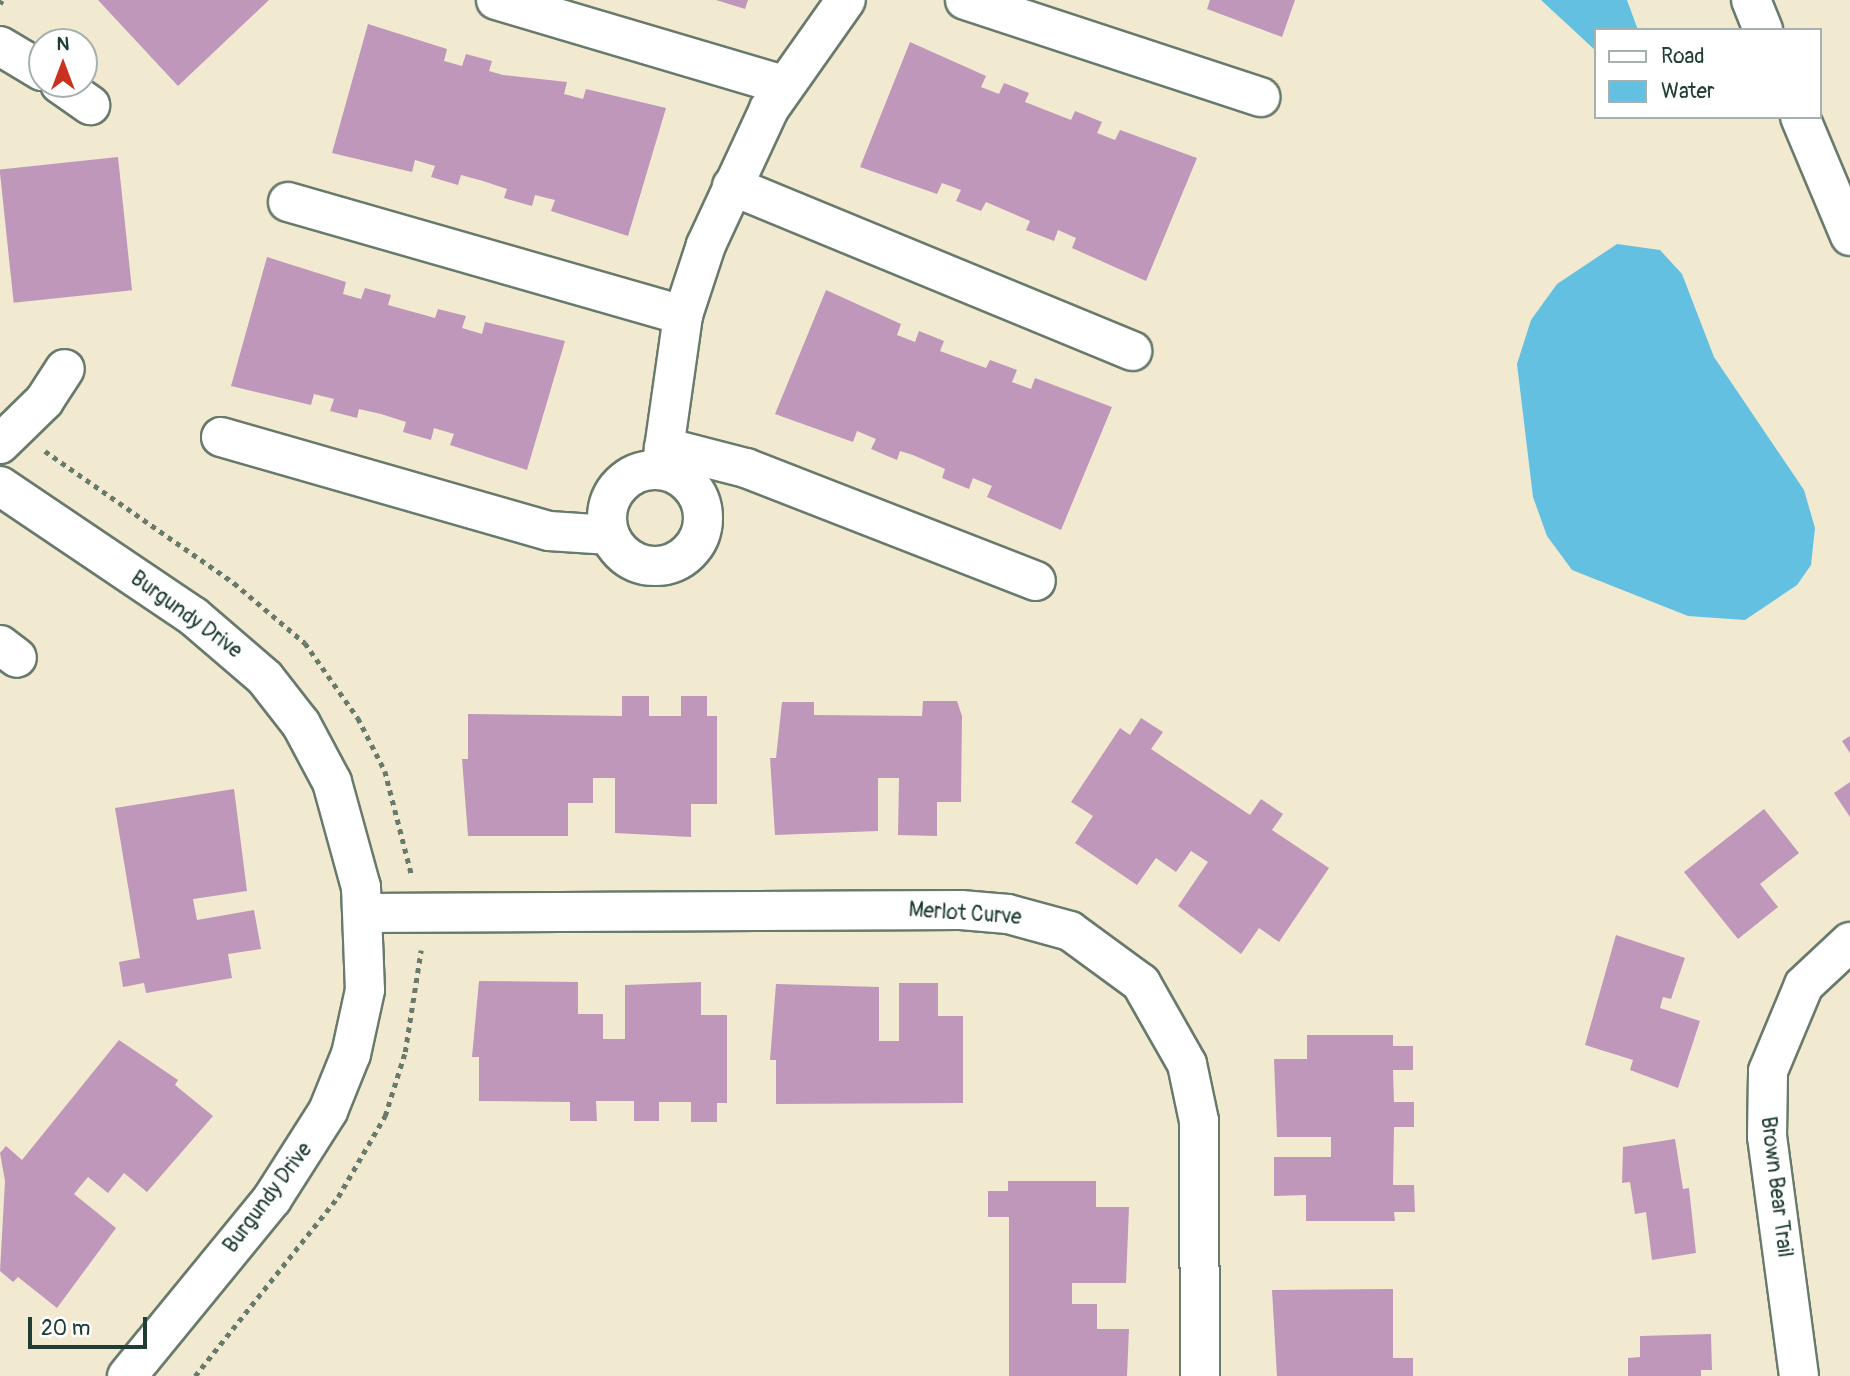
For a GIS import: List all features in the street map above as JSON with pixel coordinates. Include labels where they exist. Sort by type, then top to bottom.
[{"type":"street","points":[[496,0],[783,85]]},
{"type":"street","points":[[662,458],[683,314],[732,186],[783,85],[846,0]]},
{"type":"street","points":[[965,0],[1260,97]]},
{"type":"street","points":[[1751,0],[1762,28]]},
{"type":"street","points":[[0,46],[28,63]]},
{"type":"street","points":[[1801,119],[1848,226]]},
{"type":"street","points":[[732,186],[1132,351]]},
{"type":"street","points":[[288,202],[683,314]]},
{"type":"street","points":[[10,435],[65,369]]},
{"type":"street","points":[[221,437],[550,531],[610,535]]},
{"type":"street","points":[[662,458],[701,503],[695,544],[670,564],[647,565],[626,556],[610,535],[609,504],[620,484],[662,458],[746,468],[1036,581]]},
{"type":"street","name":"Burgundy Drive","points":[[0,486],[220,635],[284,698],[343,806],[363,913],[367,953],[359,1023],[318,1130],[272,1199],[127,1376]]},
{"type":"street","name":"Merlot Curve","points":[[363,913],[961,910],[1037,920],[1101,948],[1141,983],[1159,1010],[1194,1090],[1200,1376]]},
{"type":"street","name":"Brown Bear Trail","points":[[1799,1376],[1767,1137],[1768,1072],[1804,985],[1850,942]]},
{"type":"path","points":[[10,435],[262,605],[323,664],[385,771],[419,913],[413,1017],[385,1116],[338,1197],[194,1376]]},
{"type":"water","points":[[1541,0],[1627,0],[1637,28],[1594,28],[1594,49]]},
{"type":"water","points":[[1617,244],[1660,250],[1682,274],[1714,357],[1804,490],[1815,528],[1811,565],[1797,585],[1745,620],[1688,616],[1572,570],[1547,536],[1533,497],[1517,364],[1531,320],[1557,284]]},
{"type":"building","points":[[98,0],[269,0],[178,86]]},
{"type":"building","points":[[716,0],[748,0],[745,9]]},
{"type":"building","points":[[1210,0],[1295,0],[1282,37],[1207,9]]},
{"type":"building","points":[[368,24],[447,49],[444,61],[462,66],[466,54],[492,61],[489,71],[503,75],[567,82],[564,94],[583,99],[586,89],[666,108],[628,236],[551,211],[555,200],[535,195],[532,206],[504,198],[507,189],[483,181],[461,175],[458,185],[431,177],[435,166],[415,160],[412,172],[332,153]]},
{"type":"building","points":[[910,42],[986,76],[981,87],[999,94],[1004,83],[1029,93],[1025,102],[1071,120],[1075,111],[1102,122],[1097,133],[1115,140],[1120,130],[1197,158],[1146,281],[1072,248],[1076,238],[1058,230],[1054,241],[1026,230],[1030,221],[986,202],[981,211],[956,201],[961,190],[942,183],[937,194],[860,167]]},
{"type":"building","points":[[118,157],[132,290],[14,303],[0,169]]},
{"type":"building","points":[[267,257],[346,282],[343,294],[361,299],[365,288],[391,295],[388,305],[435,318],[438,309],[466,316],[462,328],[482,334],[485,322],[565,341],[527,470],[450,445],[454,434],[434,428],[431,440],[403,432],[406,422],[381,414],[359,409],[357,418],[330,411],[334,399],[314,394],[311,405],[231,386]]},
{"type":"building","points":[[826,290],[901,324],[897,335],[915,342],[919,331],[944,341],[940,351],[986,368],[990,360],[1017,370],[1012,382],[1031,389],[1035,378],[1112,407],[1061,530],[987,497],[992,486],[973,478],[969,489],[942,478],[945,469],[913,455],[900,451],[897,460],[871,449],[876,439],[857,431],[853,442],[775,414]]},
{"type":"building","points":[[622,696],[649,696],[649,716],[681,716],[681,696],[707,696],[707,716],[717,716],[717,804],[691,804],[691,837],[615,833],[615,778],[593,778],[593,803],[568,803],[568,836],[468,836],[462,759],[468,759],[468,714],[622,716]]},
{"type":"building","points":[[923,701],[957,701],[962,716],[961,802],[937,802],[937,836],[898,835],[899,778],[878,778],[878,831],[775,835],[770,758],[776,758],[782,702],[814,702],[814,715],[922,716]]},
{"type":"building","points":[[1141,718],[1163,732],[1151,749],[1250,815],[1261,799],[1283,814],[1272,830],[1329,868],[1279,942],[1259,928],[1241,954],[1178,906],[1208,862],[1191,851],[1176,872],[1156,858],[1137,885],[1075,843],[1093,816],[1071,802],[1120,728],[1130,735]]},
{"type":"building","points":[[1850,736],[1850,753],[1842,741]]},
{"type":"building","points":[[1850,782],[1850,817],[1834,793]]},
{"type":"building","points":[[234,789],[247,891],[193,899],[197,920],[254,910],[261,949],[228,954],[232,978],[146,993],[144,983],[123,987],[119,962],[140,958],[115,808]]},
{"type":"building","points":[[1764,809],[1799,853],[1760,884],[1778,907],[1738,939],[1684,872]]},
{"type":"building","points":[[1616,935],[1685,958],[1671,999],[1663,997],[1660,1008],[1700,1021],[1678,1088],[1630,1070],[1633,1060],[1585,1045]]},
{"type":"building","points":[[479,981],[578,982],[578,1014],[603,1014],[603,1039],[625,1039],[625,985],[701,982],[701,1015],[727,1015],[727,1103],[717,1103],[717,1122],[691,1122],[691,1102],[659,1102],[659,1121],[634,1121],[634,1101],[596,1101],[597,1121],[570,1121],[570,1102],[479,1101],[479,1057],[472,1057]]},
{"type":"building","points":[[899,983],[938,983],[938,1016],[963,1016],[963,1103],[776,1104],[776,1060],[770,1060],[776,984],[879,987],[879,1041],[899,1041]]},
{"type":"building","points":[[1307,1035],[1393,1035],[1393,1046],[1413,1046],[1413,1070],[1393,1070],[1394,1102],[1414,1102],[1414,1127],[1394,1127],[1393,1185],[1414,1185],[1415,1212],[1394,1212],[1395,1221],[1306,1221],[1306,1195],[1274,1196],[1274,1157],[1331,1157],[1331,1137],[1277,1137],[1274,1059],[1307,1059]]},
{"type":"building","points":[[119,1040],[178,1080],[175,1085],[213,1116],[147,1192],[124,1173],[108,1193],[88,1177],[74,1194],[116,1228],[57,1308],[18,1277],[13,1282],[0,1271],[5,1181],[0,1153],[6,1146],[22,1160]]},
{"type":"building","points":[[1675,1139],[1683,1189],[1689,1188],[1696,1253],[1652,1260],[1646,1212],[1635,1214],[1630,1182],[1622,1183],[1623,1147]]},
{"type":"building","points":[[1008,1181],[1096,1181],[1096,1207],[1129,1207],[1126,1283],[1072,1283],[1072,1304],[1097,1304],[1097,1329],[1129,1329],[1127,1376],[1009,1376],[1009,1217],[988,1217],[988,1191],[1008,1191]]},
{"type":"building","points":[[1393,1289],[1393,1358],[1413,1358],[1413,1376],[1277,1376],[1272,1290]]},
{"type":"building","points":[[1711,1334],[1712,1370],[1701,1370],[1701,1376],[1628,1376],[1628,1358],[1640,1357],[1640,1336]]}]
